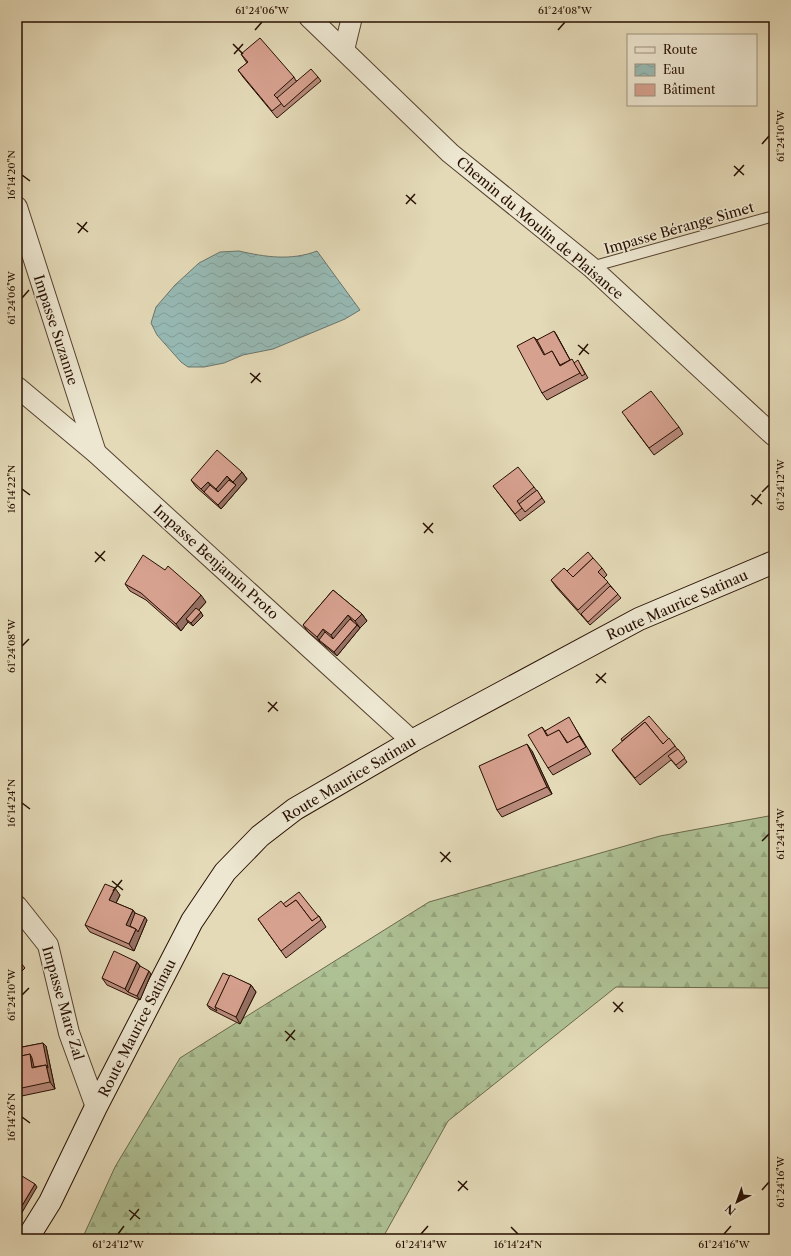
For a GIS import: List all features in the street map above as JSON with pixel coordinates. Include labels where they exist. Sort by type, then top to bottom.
[{"type":"main road","name":"Route Maurice Satinau","points":[[27,1239],[50,1202],[96,1107],[192,921],[225,872],[260,836],[295,809],[412,741],[639,620],[774,562]]},
{"type":"street","name":"Chemin du Moulin de Plaisance","points":[[309,17],[450,153],[591,267],[774,436]]},
{"type":"street","points":[[344,50],[352,17]]},
{"type":"street","name":"Impasse Suzanne","points":[[17,207],[96,453]]},
{"type":"street","name":"Impasse Benjamin Proto","points":[[17,387],[96,453],[412,741]]},
{"type":"street","name":"Impasse Mare Zal","points":[[17,906],[48,945],[68,1033],[96,1107]]},
{"type":"lane","name":"Impasse Bérange Simet","points":[[591,267],[774,216]]},
{"type":"green space","points":[[774,815],[774,988],[616,987],[448,1121],[382,1239],[82,1239],[115,1167],[180,1058],[429,902],[660,836]]},
{"type":"water","points":[[239,251],[258,255],[288,257],[317,251],[360,310],[345,319],[273,349],[243,355],[224,363],[204,367],[188,367],[181,362],[157,335],[151,323],[156,307],[175,285],[199,263],[220,252]]},
{"type":"building","points":[[260,38],[294,77],[274,95],[282,103],[272,111],[238,70],[248,62],[241,54]]},
{"type":"building","points":[[311,69],[318,77],[284,107],[277,98]]},
{"type":"building","points":[[554,331],[570,360],[560,365],[552,351],[545,355],[537,340]]},
{"type":"building","points":[[534,337],[544,355],[552,351],[560,366],[572,359],[580,373],[542,393],[517,346]]},
{"type":"building","points":[[578,360],[585,374],[582,376],[574,363]]},
{"type":"building","points":[[651,391],[679,427],[649,448],[622,412]]},
{"type":"building","points":[[217,450],[242,472],[233,482],[227,476],[216,489],[208,482],[201,489],[191,480]]},
{"type":"building","points":[[518,467],[534,487],[517,501],[522,508],[515,514],[493,486]]},
{"type":"building","points":[[229,480],[236,485],[218,505],[204,492],[210,485],[218,492]]},
{"type":"building","points":[[537,490],[542,498],[525,512],[519,504]]},
{"type":"building","points":[[588,552],[593,558],[573,577],[567,571]]},
{"type":"building","points":[[143,555],[165,570],[168,566],[201,595],[176,624],[141,593],[125,584]]},
{"type":"building","points":[[593,558],[602,568],[598,572],[608,582],[578,610],[551,580],[564,568],[573,577]]},
{"type":"building","points":[[610,586],[618,594],[588,622],[581,614]]},
{"type":"building","points":[[333,590],[362,614],[355,621],[348,615],[331,635],[323,629],[317,637],[303,625]]},
{"type":"building","points":[[196,608],[201,612],[191,623],[186,619]]},
{"type":"building","points":[[350,619],[357,625],[334,652],[319,640],[325,632],[333,639]]},
{"type":"building","points":[[649,716],[669,739],[663,744],[645,722],[622,741],[621,739]]},
{"type":"building","points":[[569,717],[582,740],[579,736],[568,743],[559,730],[548,736],[545,731]]},
{"type":"building","points":[[645,722],[663,744],[669,738],[675,746],[635,778],[612,750]]},
{"type":"building","points":[[542,727],[547,736],[559,730],[567,743],[579,736],[586,747],[548,768],[528,735]]},
{"type":"building","points":[[527,744],[547,787],[497,810],[479,766]]},
{"type":"building","points":[[678,749],[685,758],[676,765],[668,756]]},
{"type":"building","points":[[105,884],[115,888],[109,900],[133,910],[126,925],[136,929],[129,944],[85,925]]},
{"type":"building","points":[[299,892],[319,917],[312,921],[296,900],[286,907],[283,904]]},
{"type":"building","points":[[296,900],[312,921],[319,916],[321,920],[281,951],[258,919],[281,901],[286,907]]},
{"type":"building","points":[[135,913],[145,917],[138,932],[130,926]]},
{"type":"building","points":[[114,951],[137,962],[125,989],[102,978]]},
{"type":"building","points":[[140,966],[149,971],[137,996],[128,992]]},
{"type":"building","points":[[223,973],[230,976],[215,1007],[217,1011],[207,1005]]},
{"type":"building","points":[[230,975],[251,985],[236,1017],[215,1007]]},
{"type":"building","points":[[43,1043],[48,1068],[46,1065],[34,1067],[30,1054],[17,1057],[17,1048]]},
{"type":"building","points":[[30,1054],[32,1068],[46,1065],[50,1082],[17,1089],[17,1057]]},
{"type":"building","points":[[17,1173],[35,1184],[17,1214],[17,1197],[21,1190],[17,1185]]}]
